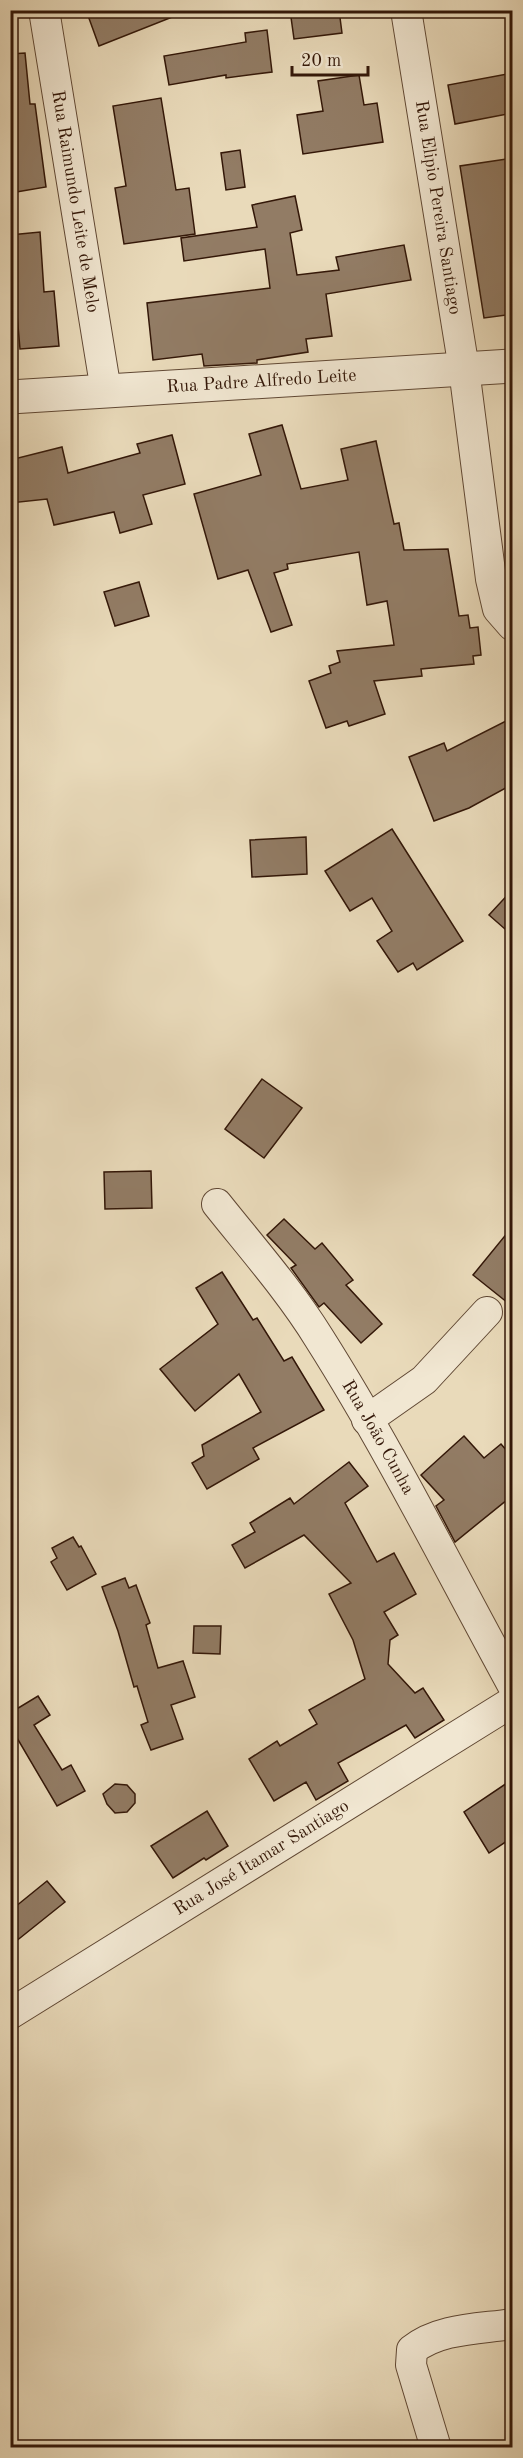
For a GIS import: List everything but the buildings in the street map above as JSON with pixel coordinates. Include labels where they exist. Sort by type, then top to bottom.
[{"type":"street","name":"Rua Raimundo Leite de Melo","points":[[44,10],[106,391]]},
{"type":"street","name":"Rua Elipio Pereira Santiago","points":[[406,10],[464,369],[492,579],[498,609],[513,625]]},
{"type":"street","name":"Rua Padre Alfredo Leite","points":[[10,397],[513,366]]},
{"type":"street","name":"Rua João Cunha","points":[[217,1204],[278,1281],[319,1338],[513,1684]]},
{"type":"street","points":[[367,1420],[424,1380],[487,1312]]},
{"type":"street","name":"Rua José Itamar Santiago","points":[[10,2014],[513,1702]]},
{"type":"street","points":[[436,2448],[411,2365],[412,2350],[444,2334],[513,2324]]}]
